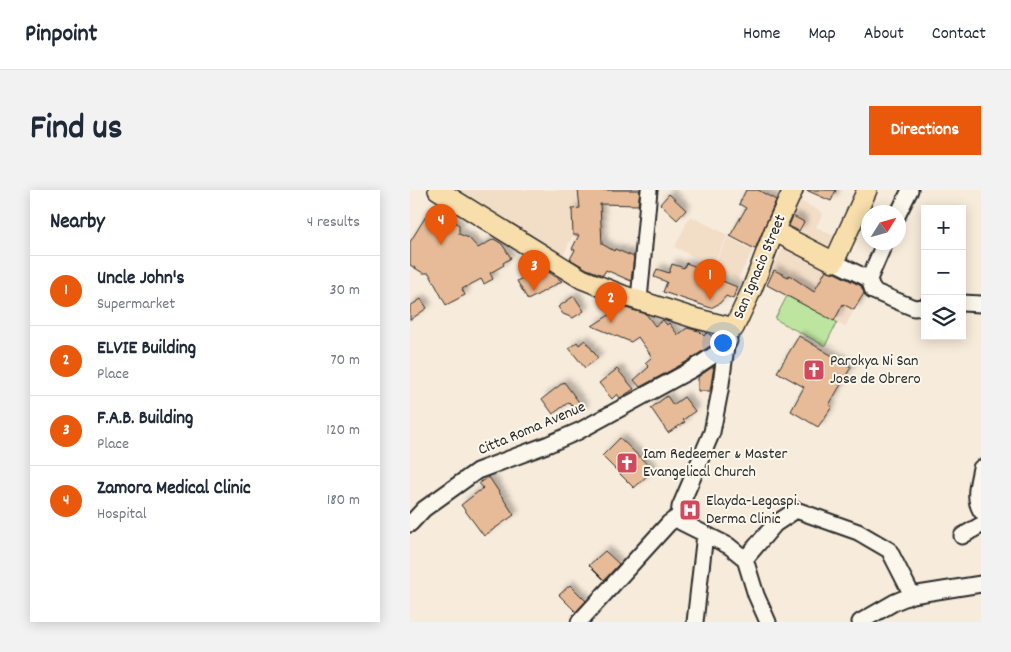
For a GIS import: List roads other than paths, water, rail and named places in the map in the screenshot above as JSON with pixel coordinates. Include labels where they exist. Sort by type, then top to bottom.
[{"type":"main road","points":[[438,190],[582,279],[625,296],[694,318],[734,328]]},
{"type":"main road","name":"San Ignacio Street","points":[[734,328],[793,190]]},
{"type":"main road","points":[[774,231],[834,262],[867,190]]},
{"type":"street","points":[[639,300],[648,190]]},
{"type":"street","points":[[902,205],[910,190]]},
{"type":"street","points":[[882,250],[869,279],[873,291],[914,308],[921,307]]},
{"type":"street","points":[[834,262],[869,279]]},
{"type":"street","points":[[966,303],[981,304]]},
{"type":"street","name":"San Ignacio Street","points":[[679,516],[680,507],[712,432],[726,347],[734,328]]},
{"type":"street","name":"Citta Roma Avenue","points":[[410,524],[424,509],[477,471],[579,431],[691,370],[726,347]]},
{"type":"street","points":[[981,468],[976,494],[977,503],[981,511]]},
{"type":"street","points":[[745,559],[775,524],[796,510],[858,532],[889,550],[912,595]]},
{"type":"street","points":[[579,622],[669,522],[679,516],[681,522],[729,546],[745,559],[756,596],[768,622]]},
{"type":"street","points":[[962,536],[981,525]]},
{"type":"street","points":[[695,622],[706,534]]},
{"type":"street","points":[[860,622],[895,602],[912,595],[981,584]]},
{"type":"place","name":"Zamora Medical Clinic","points":[[441,245]]},
{"type":"place","name":"F.A.B. Building","points":[[534,291]]},
{"type":"place","name":"Uncle John's","points":[[710,300]]},
{"type":"place","name":"ELVIE Building","points":[[611,323]]},
{"type":"place","name":"Parokya Ni San Jose de Obrero","points":[[814,370]]},
{"type":"place","name":"Iam Redeemer & Master Evangelical Church","points":[[627,463]]},
{"type":"place","name":"Elayda-Legaspi. Derma Clinic","points":[[690,510]]}]
